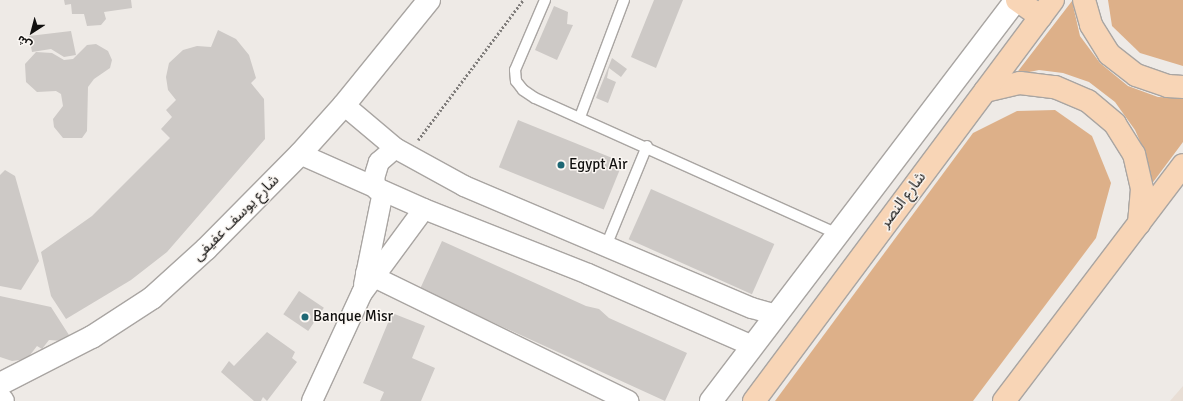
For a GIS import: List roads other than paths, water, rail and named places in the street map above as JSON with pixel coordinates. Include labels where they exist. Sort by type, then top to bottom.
[{"type":"main road","points":[[1017,0],[1047,8]]},
{"type":"main road","points":[[1084,0],[1091,25],[1109,54],[1136,75],[1168,86],[1183,87]]},
{"type":"main road","name":"شارع النصر","points":[[754,401],[1047,8]]},
{"type":"main road","points":[[985,91],[1020,83],[1055,87],[1088,101],[1115,124],[1134,154],[1142,189],[1139,224]]},
{"type":"main road","points":[[1004,401],[1183,165]]},
{"type":"street","name":"شارع يوسف عفيفى","points":[[0,384],[92,337],[152,298],[206,249],[300,154],[344,105],[429,0]]},
{"type":"street","points":[[711,401],[1017,0]]},
{"type":"street","points":[[344,105],[401,151],[464,186],[752,308],[776,315]]},
{"type":"street","points":[[370,275],[380,190],[374,178],[380,162],[401,151]]},
{"type":"street","points":[[300,154],[424,210],[571,267],[753,346]]},
{"type":"street","points":[[312,401],[370,275],[424,210]]},
{"type":"street","points":[[571,267],[583,236]]},
{"type":"street","points":[[370,275],[629,401]]},
{"type":"street","points":[[0,396],[4,401]]},
{"type":"lane","points":[[545,0],[515,70],[516,81],[523,90],[534,98],[646,146],[838,234]]},
{"type":"lane","points":[[580,117],[624,0]]},
{"type":"lane","points":[[606,246],[646,146]]},
{"type":"place","name":"Egypt Air","points":[[561,165]]},
{"type":"place","name":"Banque Misr","points":[[305,317]]}]
